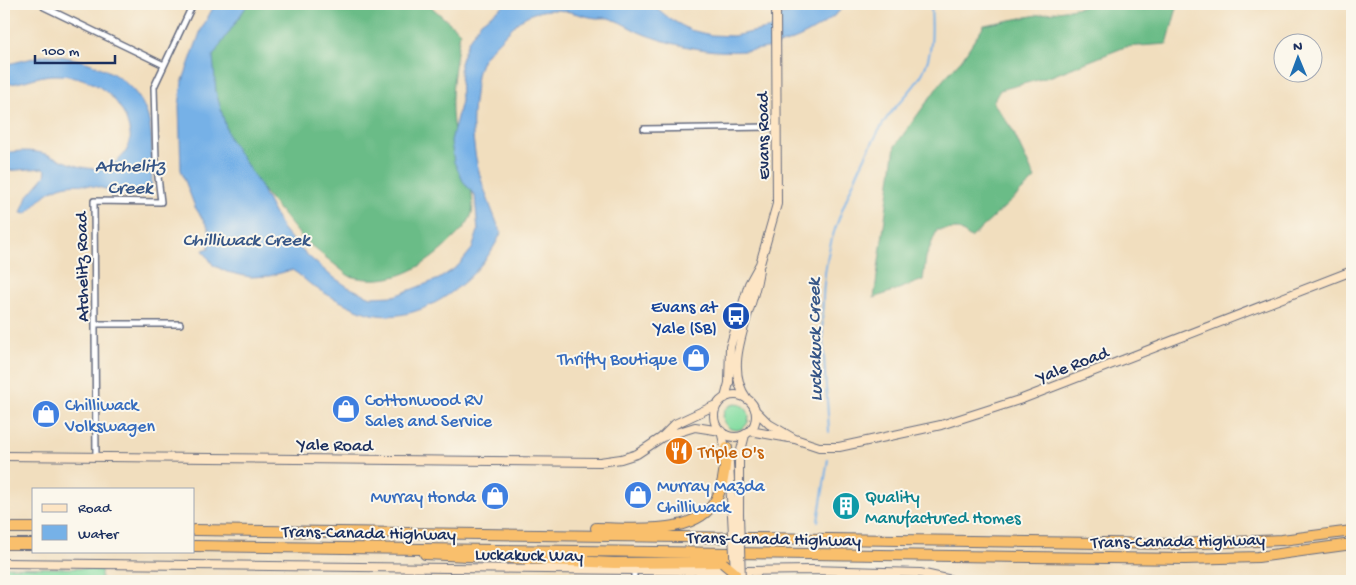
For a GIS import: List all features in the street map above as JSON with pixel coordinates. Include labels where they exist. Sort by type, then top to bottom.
[{"type":"highway","points":[[477,533],[685,525],[706,514],[716,501],[722,483],[727,448]]},
{"type":"highway","points":[[1282,540],[1352,524]]},
{"type":"highway","points":[[4,528],[32,528]]},
{"type":"highway","name":"Trans-Canada Highway","points":[[195,530],[1175,544],[1282,540],[1352,531]]},
{"type":"highway","points":[[4,544],[32,544]]},
{"type":"highway","name":"Trans-Canada Highway","points":[[195,546],[1186,559],[1258,556],[1352,544]]},
{"type":"highway","points":[[410,548],[429,555],[614,563],[723,567],[738,562]]},
{"type":"highway","points":[[1258,556],[1352,550]]},
{"type":"highway","points":[[723,567],[737,578]]},
{"type":"street","points":[[43,4],[44,7],[164,65]]},
{"type":"street","name":"Atchelitz Road","points":[[96,456],[94,201],[161,202],[156,160],[154,87],[193,4]]},
{"type":"street","name":"Evans Road","points":[[747,399],[738,384],[736,360],[757,286],[760,264],[777,204],[776,4]]},
{"type":"street","points":[[644,129],[776,127]]},
{"type":"street","name":"Evans Road","points":[[725,398],[729,383],[730,347],[749,284],[760,264]]},
{"type":"street","name":"Yale Road","points":[[756,411],[768,424],[795,439],[819,447],[839,447],[941,425],[1022,399],[1352,271]]},
{"type":"street","points":[[96,324],[180,324]]},
{"type":"street","points":[[736,514],[739,464],[748,433],[756,422],[756,411],[747,399],[736,395],[725,398],[718,404],[715,421],[727,448],[736,514],[737,578]]},
{"type":"street","name":"Yale Road","points":[[4,456],[600,462],[621,459],[637,454],[661,438],[682,420],[718,404]]},
{"type":"street","name":"Yale Road","points":[[661,438],[695,427],[721,431]]},
{"type":"street","points":[[721,431],[734,437],[748,433]]},
{"type":"street","name":"Yale Road","points":[[748,433],[795,439]]},
{"type":"street","name":"Luckakuck Way","points":[[4,563],[706,571],[723,567]]},
{"type":"street","points":[[634,570],[634,581]]},
{"type":"street","points":[[679,570],[695,581]]},
{"type":"street","points":[[747,571],[811,570],[920,573],[956,581]]},
{"type":"street","points":[[704,581],[706,571]]},
{"type":"street","points":[[756,571],[756,581]]},
{"type":"green space","points":[[238,4],[428,4],[460,32],[452,113],[455,134],[472,193],[472,213],[469,221],[461,231],[430,259],[418,267],[392,277],[364,279],[349,276],[304,240],[238,160],[202,86],[216,45]]},
{"type":"green space","points":[[1096,4],[1178,4],[1167,44],[1125,47],[1049,77],[1000,90],[993,102],[1012,129],[1035,179],[971,238],[958,229],[937,230],[926,257],[923,280],[874,298],[895,146],[942,81],[962,59],[984,25]]},
{"type":"green space","points":[[736,404],[745,408],[749,417],[745,426],[736,430],[727,426],[723,417],[727,408]]},
{"type":"green space","points":[[4,567],[101,569],[101,581],[4,581]]},
{"type":"water","name":"Chilliwack Creek","points":[[215,4],[248,4],[213,56],[216,92],[229,138],[258,182],[282,228],[297,246],[330,275],[348,287],[371,297],[394,296],[439,279],[458,266],[472,249],[478,231],[475,196],[463,181],[454,162],[451,141],[461,101],[460,63],[468,41],[481,22],[506,4],[652,4],[670,19],[690,30],[711,35],[733,36],[772,28],[781,15],[797,11],[812,4],[847,4],[825,22],[802,36],[778,45],[752,50],[700,49],[642,33],[609,18],[597,18],[563,11],[536,12],[524,18],[492,48],[479,68],[476,81],[473,114],[474,149],[487,198],[501,233],[492,250],[479,267],[446,296],[428,306],[408,313],[388,316],[368,313],[347,305],[310,284],[292,270],[269,276],[250,277],[227,272],[213,265],[203,250],[209,248],[209,229],[195,207],[181,170],[179,106],[182,83],[201,30]]},
{"type":"water","name":"Atchelitz Creek","points":[[46,55],[77,59],[107,71],[121,79],[142,102],[148,117],[151,133],[152,186],[139,196],[86,185],[65,185],[47,194],[26,214],[21,213],[27,197],[45,176],[46,170],[43,168],[4,171],[4,153],[37,152],[74,165],[99,168],[113,164],[121,158],[127,149],[130,139],[127,121],[121,109],[114,99],[94,84],[70,76],[49,75],[17,83],[4,84],[4,65]]},
{"type":"waterway","name":"Luckakuck Creek","points":[[829,432],[823,330],[824,278],[828,253],[845,202],[870,148],[884,122],[913,87],[926,66],[931,40],[931,4]]},
{"type":"waterway","name":"Luckakuck Creek","points":[[818,521],[828,459]]},
{"type":"place","name":"Evans at Yale (SB)","points":[[736,316]]},
{"type":"place","name":"Thrifty Boutique","points":[[696,358]]},
{"type":"place","name":"Cottonwood RV Sales and Service","points":[[346,409]]},
{"type":"place","name":"Chilliwack Volkswagen","points":[[46,414]]},
{"type":"place","name":"Triple O's","points":[[679,451]]},
{"type":"place","name":"Murray Mazda Chilliwack","points":[[638,495]]},
{"type":"place","name":"Murray Honda","points":[[495,496]]},
{"type":"place","name":"Quality Manufactured Homes","points":[[846,506]]}]
